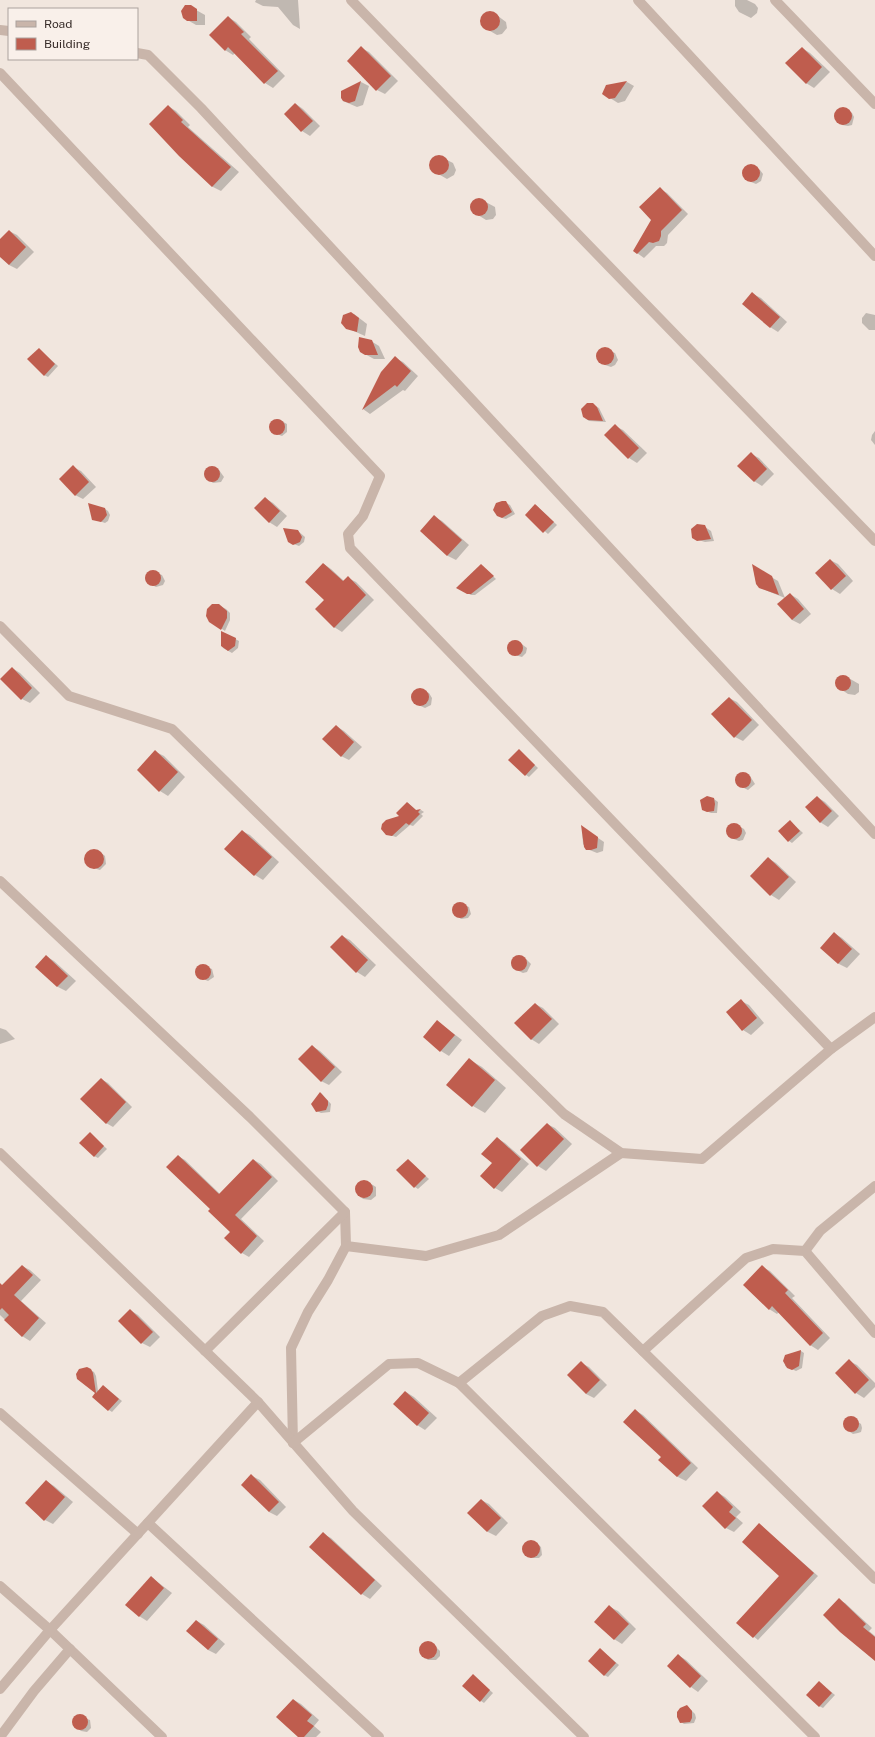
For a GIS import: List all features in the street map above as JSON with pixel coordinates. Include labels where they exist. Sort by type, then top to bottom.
[{"type":"street","points":[[351,0],[875,541]]},
{"type":"street","points":[[638,0],[875,256]]},
{"type":"street","points":[[775,0],[875,104]]},
{"type":"street","points":[[138,53],[148,55],[207,114],[875,834]]},
{"type":"street","points":[[0,73],[380,476],[363,516],[348,534],[350,548],[831,1049]]},
{"type":"street","points":[[0,626],[69,696],[172,729],[564,1114],[621,1153],[702,1159],[831,1049],[875,1017]]},
{"type":"street","points":[[0,881],[233,1101],[345,1212],[346,1246],[328,1280],[308,1312],[291,1348],[293,1443]]},
{"type":"street","points":[[0,1153],[258,1402],[353,1511],[584,1737]]},
{"type":"street","points":[[346,1246],[426,1256],[499,1235],[621,1153]]},
{"type":"street","points":[[805,1251],[820,1231],[875,1186]]},
{"type":"street","points":[[205,1351],[345,1212]]},
{"type":"street","points":[[643,1351],[746,1258],[773,1249],[805,1251],[875,1333]]},
{"type":"street","points":[[459,1383],[542,1316],[570,1306],[603,1312],[875,1579]]},
{"type":"street","points":[[293,1443],[390,1364],[418,1363],[459,1383],[815,1737]]},
{"type":"street","points":[[0,1689],[50,1630],[258,1402]]},
{"type":"street","points":[[0,1412],[138,1534]]},
{"type":"street","points":[[148,1523],[379,1737]]},
{"type":"street","points":[[0,1586],[50,1630],[162,1737]]},
{"type":"street","points":[[0,1737],[34,1692],[70,1649]]},
{"type":"building","points":[[185,5],[191,5],[197,9],[197,21],[187,21],[183,18],[181,11]]},
{"type":"building","points":[[490,11],[497,14],[500,21],[497,28],[490,31],[483,28],[480,21],[483,14]]},
{"type":"building","points":[[228,16],[244,32],[241,34],[278,71],[264,84],[228,47],[225,51],[209,35]]},
{"type":"building","points":[[361,46],[391,76],[376,91],[347,61]]},
{"type":"building","points":[[802,47],[822,67],[806,84],[785,63]]},
{"type":"building","points":[[361,81],[355,101],[349,103],[343,101],[341,98],[341,91]]},
{"type":"building","points":[[627,81],[615,98],[609,99],[602,94],[606,85]]},
{"type":"building","points":[[295,103],[313,121],[301,132],[284,114]]},
{"type":"building","points":[[168,105],[183,120],[181,122],[231,167],[212,187],[179,156],[149,124]]},
{"type":"building","points":[[843,107],[849,110],[852,116],[849,122],[843,125],[837,122],[834,116],[837,110]]},
{"type":"building","points":[[439,155],[446,158],[449,165],[446,172],[439,175],[432,172],[429,165],[432,158]]},
{"type":"building","points":[[751,164],[757,167],[760,173],[757,179],[751,182],[745,179],[742,173],[745,167]]},
{"type":"building","points":[[660,187],[682,210],[661,231],[659,241],[653,243],[649,242],[637,254],[633,251],[651,220],[639,207]]},
{"type":"building","points":[[479,198],[485,201],[488,207],[485,213],[479,216],[473,213],[470,207],[473,201]]},
{"type":"building","points":[[9,230],[26,247],[9,265],[0,257],[0,239]]},
{"type":"building","points":[[752,292],[780,317],[770,328],[742,304]]},
{"type":"building","points":[[351,312],[359,318],[357,332],[346,329],[341,323],[343,315]]},
{"type":"building","points":[[359,337],[372,340],[378,355],[365,355],[360,352],[358,347]]},
{"type":"building","points":[[605,347],[611,350],[614,356],[611,362],[605,365],[599,362],[596,356],[599,350]]},
{"type":"building","points":[[39,348],[55,364],[44,376],[27,359]]},
{"type":"building","points":[[395,356],[411,371],[397,387],[395,385],[362,410],[381,372]]},
{"type":"building","points":[[587,403],[593,403],[597,407],[603,421],[588,420],[583,417],[581,409]]},
{"type":"building","points":[[277,419],[283,421],[285,427],[283,433],[277,435],[271,433],[269,427],[271,421]]},
{"type":"building","points":[[615,424],[639,448],[628,459],[604,435]]},
{"type":"building","points":[[751,452],[767,469],[754,482],[737,466]]},
{"type":"building","points":[[73,465],[89,482],[75,496],[59,479]]},
{"type":"building","points":[[212,466],[218,468],[220,474],[218,480],[212,482],[206,480],[204,474],[206,468]]},
{"type":"building","points":[[265,497],[280,511],[269,523],[254,508]]},
{"type":"building","points":[[506,501],[512,512],[502,518],[497,516],[493,510],[496,503]]},
{"type":"building","points":[[88,503],[105,508],[107,515],[101,522],[92,520]]},
{"type":"building","points":[[535,504],[554,522],[543,533],[525,515]]},
{"type":"building","points":[[434,515],[462,540],[447,556],[420,531]]},
{"type":"building","points":[[697,524],[705,525],[711,539],[697,541],[692,538],[691,529]]},
{"type":"building","points":[[283,528],[298,530],[302,537],[300,542],[293,545],[288,542]]},
{"type":"building","points":[[830,559],[846,576],[831,590],[815,573]]},
{"type":"building","points":[[323,563],[343,581],[348,576],[366,595],[334,628],[315,609],[324,600],[305,582]]},
{"type":"building","points":[[481,564],[494,576],[471,594],[467,594],[456,588]]},
{"type":"building","points":[[752,564],[772,576],[779,595],[759,588],[756,584]]},
{"type":"building","points":[[153,570],[159,572],[161,578],[159,584],[153,586],[147,584],[145,578],[147,572]]},
{"type":"building","points":[[790,593],[804,609],[792,620],[777,604]]},
{"type":"building","points":[[212,604],[219,604],[227,611],[227,618],[221,630],[209,622],[206,616],[207,609]]},
{"type":"building","points":[[221,631],[236,638],[235,646],[228,651],[221,646]]},
{"type":"building","points":[[512,640],[518,640],[523,645],[521,654],[518,656],[512,656],[507,651],[507,645]]},
{"type":"building","points":[[12,667],[32,688],[21,700],[0,679]]},
{"type":"building","points":[[840,675],[846,675],[851,680],[849,689],[846,691],[840,691],[835,686],[835,680]]},
{"type":"building","points":[[420,688],[426,691],[429,697],[426,703],[420,706],[414,703],[411,697],[414,691]]},
{"type":"building","points":[[729,697],[752,720],[734,738],[711,714]]},
{"type":"building","points":[[336,725],[354,742],[341,757],[322,739]]},
{"type":"building","points":[[519,749],[535,765],[525,776],[508,760]]},
{"type":"building","points":[[155,750],[178,772],[159,792],[137,770]]},
{"type":"building","points":[[740,772],[746,772],[751,777],[749,786],[746,788],[740,788],[735,783],[735,777]]},
{"type":"building","points":[[707,796],[714,798],[714,811],[707,812],[702,810],[700,800]]},
{"type":"building","points":[[817,796],[832,811],[820,823],[805,807]]},
{"type":"building","points":[[407,802],[416,810],[421,809],[418,812],[420,814],[409,825],[406,823],[392,836],[386,835],[381,829],[382,824],[386,820],[399,816],[396,813]]},
{"type":"building","points":[[790,820],[800,831],[788,842],[778,831]]},
{"type":"building","points":[[731,823],[737,823],[742,828],[740,837],[737,839],[731,839],[726,834],[726,828]]},
{"type":"building","points":[[581,825],[598,837],[597,848],[586,850],[584,847]]},
{"type":"building","points":[[242,830],[272,857],[254,876],[224,849]]},
{"type":"building","points":[[94,849],[101,852],[104,859],[101,866],[94,869],[87,866],[84,859],[87,852]]},
{"type":"building","points":[[768,857],[789,877],[770,896],[750,876]]},
{"type":"building","points":[[460,902],[466,904],[468,910],[466,916],[460,918],[454,916],[452,910],[454,904]]},
{"type":"building","points":[[834,932],[852,949],[838,964],[820,948]]},
{"type":"building","points":[[342,935],[368,960],[356,973],[330,947]]},
{"type":"building","points":[[46,955],[68,976],[57,987],[35,967]]},
{"type":"building","points":[[516,955],[522,955],[527,960],[525,969],[522,971],[516,971],[511,966],[511,960]]},
{"type":"building","points":[[203,964],[210,969],[211,972],[206,979],[203,980],[196,975],[195,972],[200,965]]},
{"type":"building","points":[[741,999],[757,1018],[742,1031],[726,1012]]},
{"type":"building","points":[[535,1003],[552,1019],[531,1040],[514,1023]]},
{"type":"building","points":[[437,1020],[455,1035],[440,1052],[423,1037]]},
{"type":"building","points":[[312,1045],[335,1067],[321,1082],[298,1059]]},
{"type":"building","points":[[469,1058],[495,1080],[472,1107],[446,1085]]},
{"type":"building","points":[[101,1078],[126,1102],[106,1124],[80,1099]]},
{"type":"building","points":[[320,1092],[328,1101],[328,1105],[326,1110],[316,1112],[311,1104]]},
{"type":"building","points":[[547,1123],[564,1139],[537,1167],[520,1150]]},
{"type":"building","points":[[90,1132],[104,1146],[94,1157],[79,1143]]},
{"type":"building","points":[[497,1137],[521,1159],[494,1189],[480,1176],[492,1163],[481,1154]]},
{"type":"building","points":[[178,1155],[219,1194],[253,1159],[272,1177],[235,1215],[257,1236],[241,1254],[224,1238],[230,1232],[208,1211],[210,1209],[166,1167]]},
{"type":"building","points":[[408,1159],[426,1176],[414,1188],[396,1170]]},
{"type":"building","points":[[360,1180],[368,1180],[373,1185],[371,1196],[368,1198],[360,1198],[355,1193],[355,1185]]},
{"type":"building","points":[[22,1265],[33,1275],[14,1295],[39,1318],[22,1337],[4,1320],[9,1315],[2,1308],[0,1310],[0,1283],[2,1285]]},
{"type":"building","points":[[762,1265],[788,1290],[785,1293],[823,1333],[810,1346],[772,1306],[769,1310],[743,1285]]},
{"type":"building","points":[[130,1309],[153,1332],[141,1344],[118,1321]]},
{"type":"building","points":[[801,1350],[799,1366],[792,1370],[787,1368],[783,1361],[785,1355]]},
{"type":"building","points":[[849,1359],[869,1380],[855,1394],[835,1373]]},
{"type":"building","points":[[581,1361],[600,1380],[586,1394],[567,1375]]},
{"type":"building","points":[[87,1367],[91,1369],[93,1373],[96,1393],[103,1385],[119,1399],[108,1411],[92,1397],[95,1393],[77,1379],[76,1374],[79,1369]]},
{"type":"building","points":[[405,1391],[429,1413],[417,1426],[393,1404]]},
{"type":"building","points":[[635,1409],[691,1463],[677,1477],[658,1460],[661,1457],[623,1422]]},
{"type":"building","points":[[851,1416],[857,1418],[859,1424],[857,1430],[851,1432],[845,1430],[843,1424],[845,1418]]},
{"type":"building","points":[[251,1474],[279,1502],[269,1512],[241,1485]]},
{"type":"building","points":[[46,1480],[65,1497],[44,1521],[25,1503]]},
{"type":"building","points":[[717,1491],[733,1507],[729,1512],[736,1518],[725,1529],[702,1506]]},
{"type":"building","points":[[481,1499],[501,1518],[487,1532],[467,1513]]},
{"type":"building","points":[[759,1523],[814,1573],[753,1638],[736,1623],[779,1576],[742,1542]]},
{"type":"building","points":[[323,1532],[375,1580],[361,1595],[309,1547]]},
{"type":"building","points":[[531,1540],[537,1543],[540,1549],[537,1555],[531,1558],[525,1555],[522,1549],[525,1543]]},
{"type":"building","points":[[151,1576],[164,1588],[139,1617],[125,1605]]},
{"type":"building","points":[[839,1598],[866,1624],[863,1627],[875,1637],[875,1661],[840,1632],[823,1615]]},
{"type":"building","points":[[609,1605],[629,1624],[614,1640],[594,1622]]},
{"type":"building","points":[[196,1620],[218,1639],[208,1650],[186,1631]]},
{"type":"building","points":[[424,1641],[432,1641],[437,1646],[435,1657],[432,1659],[424,1659],[419,1654],[419,1646]]},
{"type":"building","points":[[600,1648],[616,1663],[604,1676],[588,1661]]},
{"type":"building","points":[[678,1654],[701,1676],[690,1688],[667,1666]]},
{"type":"building","points":[[473,1674],[490,1690],[480,1702],[462,1686]]},
{"type":"building","points":[[819,1681],[832,1693],[819,1707],[806,1695]]},
{"type":"building","points":[[293,1699],[312,1715],[307,1721],[314,1726],[304,1737],[298,1737],[276,1717]]},
{"type":"building","points":[[687,1705],[692,1711],[692,1718],[690,1722],[680,1723],[677,1717],[677,1712],[680,1708]]},
{"type":"building","points":[[80,1714],[86,1716],[88,1722],[86,1728],[80,1730],[74,1728],[72,1722],[74,1716]]}]
